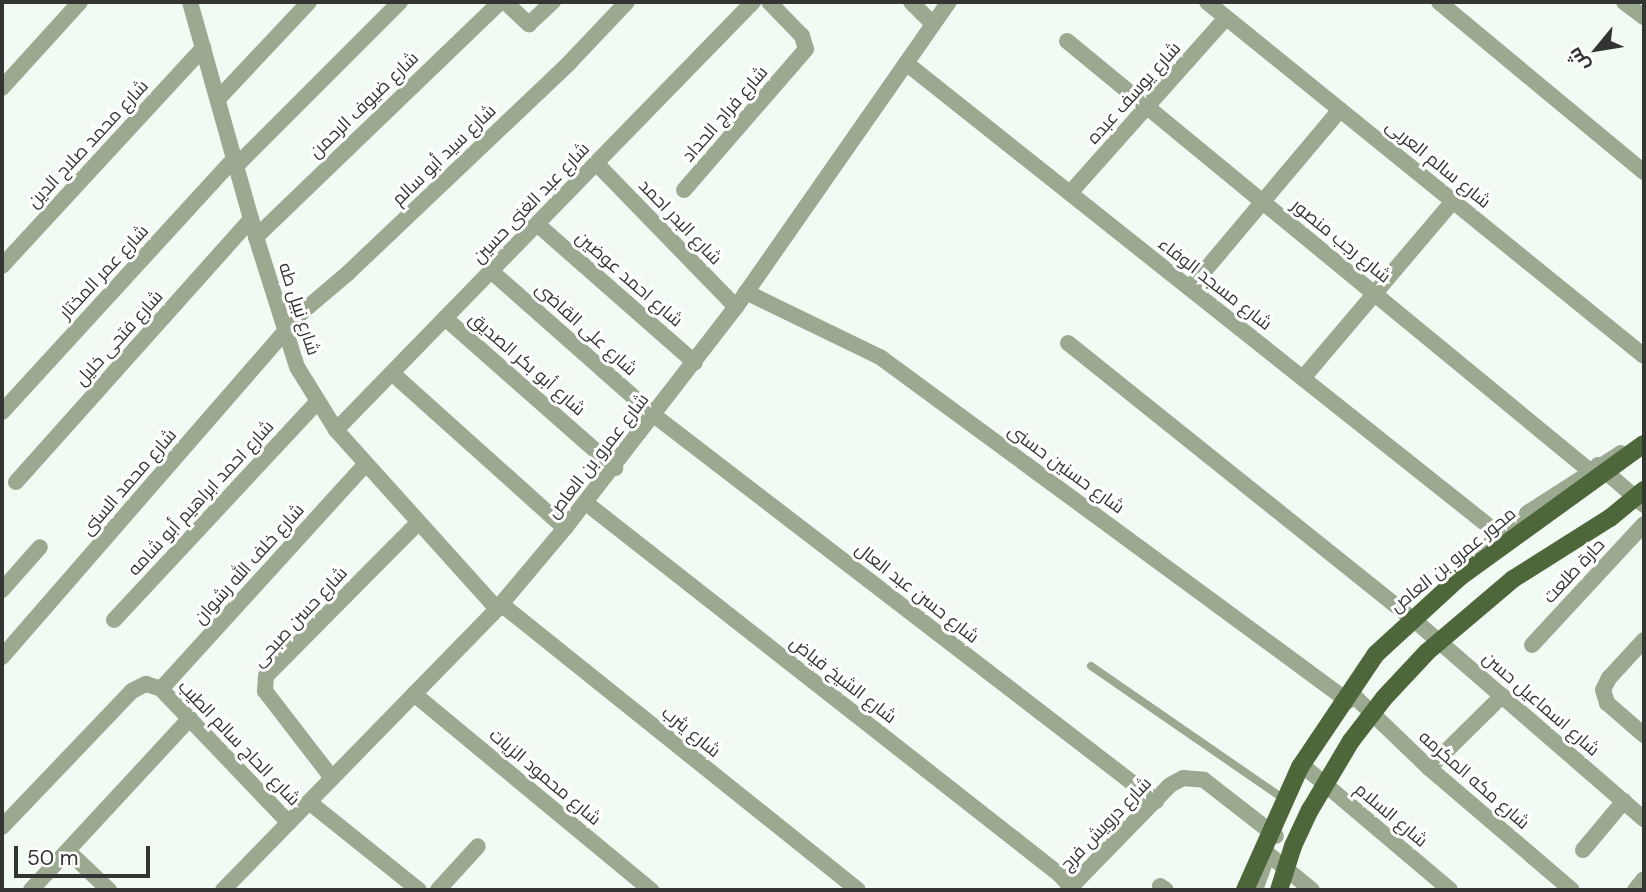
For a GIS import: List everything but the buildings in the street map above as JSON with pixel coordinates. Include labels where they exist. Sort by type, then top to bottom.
[{"type":"main road","name":"محور عمرو بن العاص","points":[[1245,890],[1300,767],[1376,654],[1460,577],[1644,442]]},
{"type":"main road","points":[[1279,890],[1293,846],[1317,798],[1351,741],[1384,698],[1446,635],[1513,579],[1610,518],[1644,490]]},
{"type":"street","points":[[2,88],[80,2]]},
{"type":"street","name":"شارع نبيل طه","points":[[191,2],[256,237],[293,357],[317,402],[336,430],[418,523],[499,607]]},
{"type":"street","points":[[218,99],[309,2]]},
{"type":"street","name":"شارع عمر المختار","points":[[2,412],[235,163],[400,2]]},
{"type":"street","name":"شارع ضيوف الرحمن","points":[[256,237],[502,2],[529,23],[553,2]]},
{"type":"street","name":"شارع سيد أبو سالم","points":[[285,332],[302,313],[348,273],[570,62],[627,2]]},
{"type":"street","name":"شارع عبد الغنى حسين","points":[[336,430],[753,2]]},
{"type":"street","name":"شارع فراج الحداد","points":[[684,190],[802,56],[806,43],[769,2]]},
{"type":"street","points":[[911,2],[933,24]]},
{"type":"street","name":"شارع عمرو بن العاص","points":[[227,889],[499,607],[615,468],[736,307],[949,2]]},
{"type":"street","name":"شارع سالم العربى","points":[[1207,2],[1644,356]]},
{"type":"street","points":[[1439,2],[1644,172]]},
{"type":"street","points":[[1625,2],[1644,17]]},
{"type":"street","name":"شارع يوسف عبده","points":[[1070,193],[1226,18]]},
{"type":"street","name":"شارع رجب منصور","points":[[1067,41],[1375,294],[1644,505]]},
{"type":"street","name":"شارع محمد صلاح الدين","points":[[2,266],[203,48]]},
{"type":"street","name":"شارع مسجد الوفاء","points":[[906,63],[1500,535]]},
{"type":"street","points":[[1190,288],[1340,110]]},
{"type":"street","name":"شارع البدر احمد","points":[[596,163],[736,307]]},
{"type":"street","points":[[1303,379],[1453,201]]},
{"type":"street","name":"شارع فتحى خليل","points":[[16,482],[251,219]]},
{"type":"street","name":"شارع احمد عوضين","points":[[537,224],[695,363]]},
{"type":"street","name":"شارع على القاضى","points":[[491,271],[655,416]]},
{"type":"street","name":"شارع حسنين حسنى","points":[[746,292],[794,318],[850,341],[889,363],[1350,698]]},
{"type":"street","name":"شارع أبو بكر الصديق","points":[[445,318],[615,468]]},
{"type":"street","name":"شارع محمد السنى","points":[[2,657],[285,332]]},
{"type":"street","name":"شارع اسماعيل حسن","points":[[1068,343],[1413,619],[1644,819]]},
{"type":"street","points":[[391,373],[565,528]]},
{"type":"street","name":"شارع احمد ابراهيم أبو شامه","points":[[114,620],[317,402]]},
{"type":"street","name":"شارع حسن عبد العال","points":[[655,416],[1156,801]]},
{"type":"street","points":[[1255,890],[1268,854],[1307,769],[1350,698],[1413,619],[1500,535],[1594,468],[1644,442]]},
{"type":"street","name":"شارع خلف الله رشوان","points":[[161,688],[365,465]]},
{"type":"street","name":"شارع الشيخ فياض","points":[[586,503],[1071,889]]},
{"type":"street","name":"شارع حسن صبحى","points":[[332,778],[265,691],[266,676],[418,523]]},
{"type":"street","name":"حارة طلعت","points":[[1532,645],[1644,524]]},
{"type":"street","points":[[2,590],[40,547]]},
{"type":"street","name":"شارع يثرب","points":[[499,607],[858,890]]},
{"type":"street","points":[[1644,640],[1603,690],[1607,703],[1644,735]]},
{"type":"street","points":[[2,827],[132,691],[146,684],[161,688]]},
{"type":"street","name":"شارع الحاج سالم الطيب","points":[[161,688],[289,823]]},
{"type":"street","name":"شارع محمود الزيات","points":[[414,694],[651,890]]},
{"type":"street","points":[[1429,768],[1502,696]]},
{"type":"street","name":"شارع مكه المكرمه","points":[[1350,698],[1572,890]]},
{"type":"street","points":[[32,890],[190,719]]},
{"type":"street","name":"شارع السلام","points":[[1307,769],[1450,890]]},
{"type":"street","name":"شارع درويش فرج","points":[[1071,889],[1176,780],[1197,778],[1276,836]]},
{"type":"street","points":[[1583,850],[1623,801]]},
{"type":"street","points":[[309,802],[419,890]]},
{"type":"street","points":[[438,890],[478,846]]},
{"type":"street","points":[[68,850],[109,890]]},
{"type":"street","points":[[1268,854],[1312,890]]},
{"type":"street","points":[[1635,890],[1644,879]]},
{"type":"lane","points":[[1091,666],[1290,803]]}]
